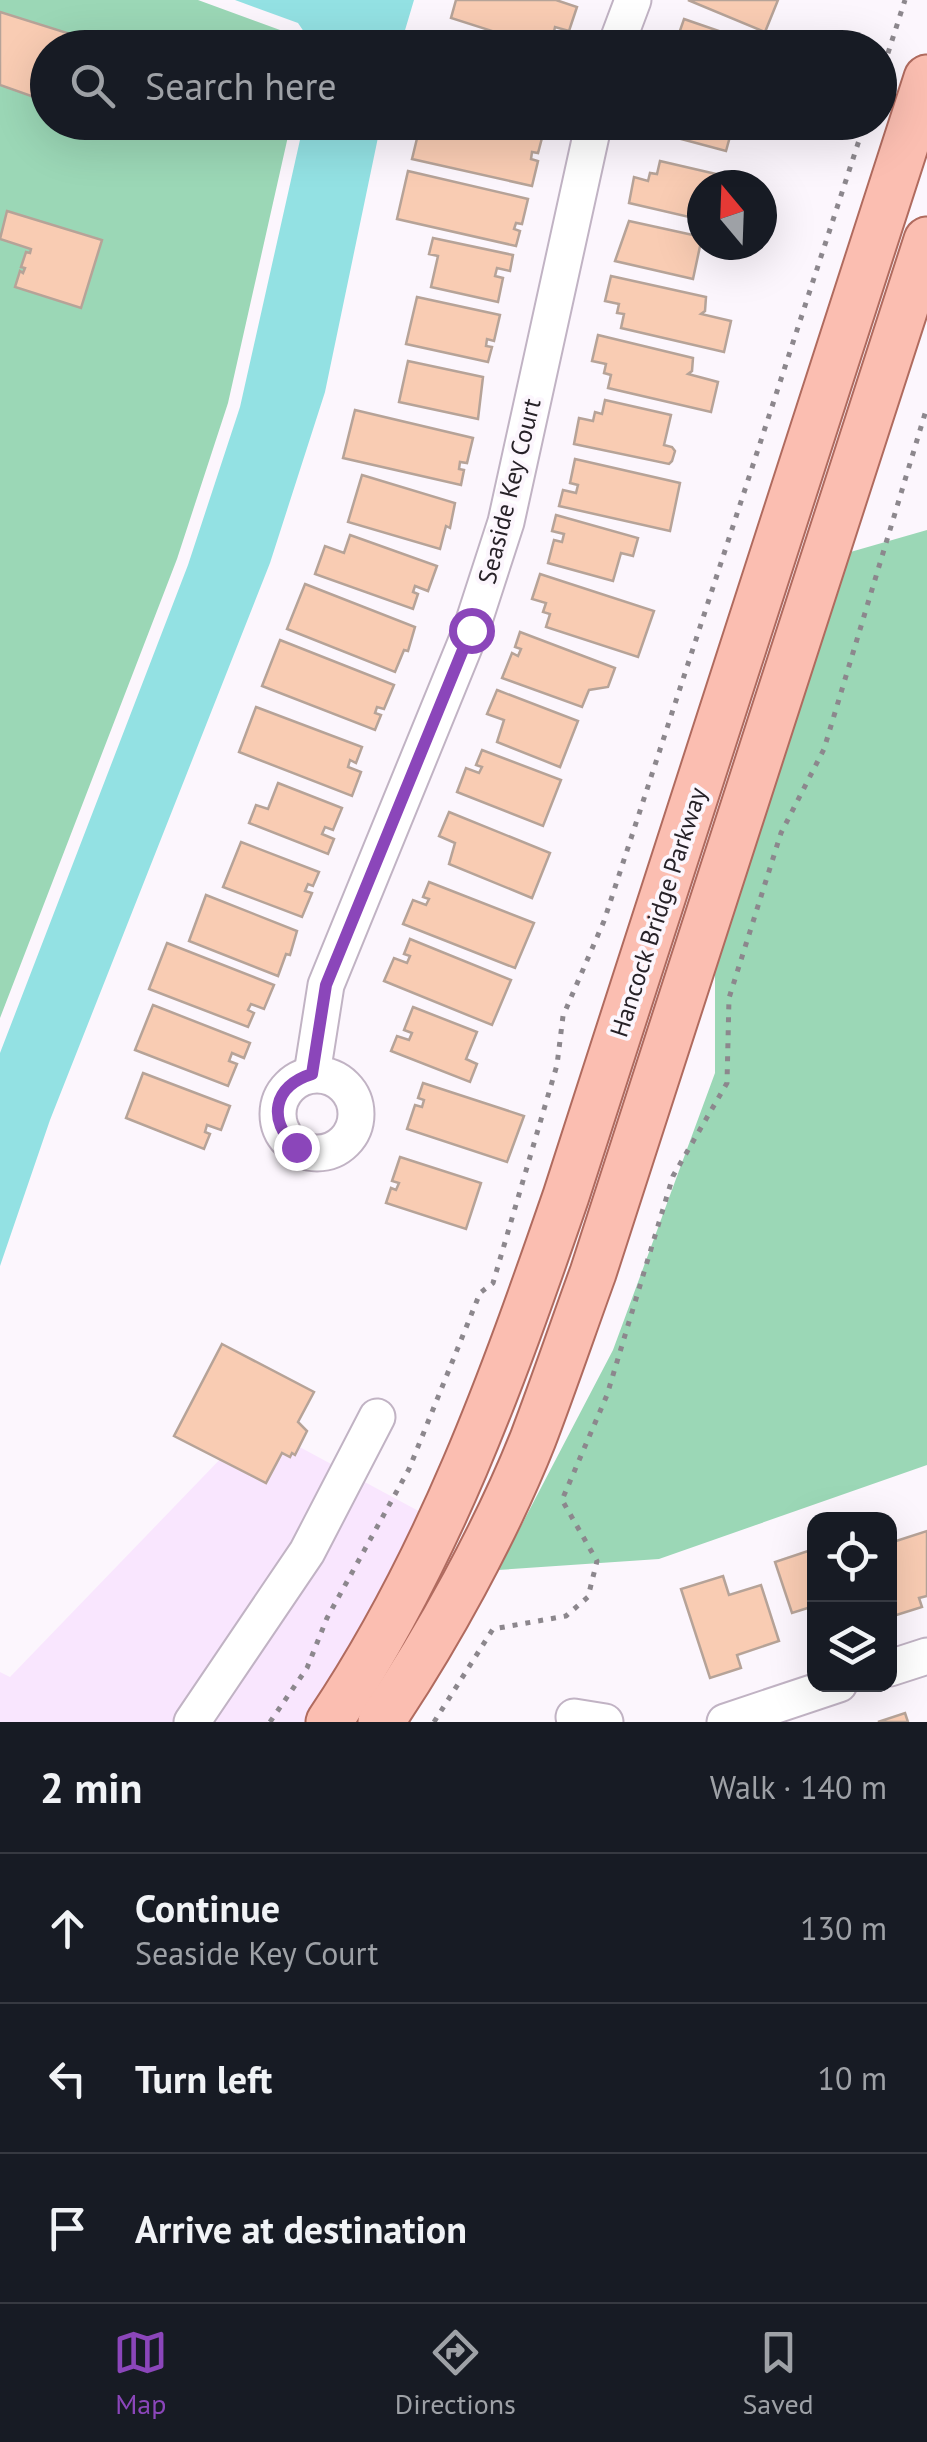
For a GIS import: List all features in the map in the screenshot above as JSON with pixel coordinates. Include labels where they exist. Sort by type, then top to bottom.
[{"type":"main road","name":"Hancock Bridge Parkway","points":[[328,1722],[374,1655],[457,1486],[510,1359],[927,78]]},
{"type":"main road","name":"Hancock Bridge Parkway","points":[[382,1722],[431,1643],[504,1504],[532,1441],[593,1273],[927,240]]},
{"type":"street","points":[[621,30],[632,0]]},
{"type":"street","name":"Seaside Key Court","points":[[312,1074],[326,985],[471,630],[506,522],[590,140]]},
{"type":"street","points":[[192,1722],[307,1552],[377,1417]]},
{"type":"street","points":[[897,1666],[927,1656]]},
{"type":"street","points":[[725,1722],[815,1692]]},
{"type":"path","points":[[895,30],[905,0]]},
{"type":"path","points":[[270,1722],[307,1668],[327,1618],[409,1469],[480,1294],[493,1283],[557,1065],[563,1016],[604,922],[859,140]]},
{"type":"path","points":[[434,1722],[493,1629],[566,1616],[588,1598],[597,1561],[562,1500],[607,1396],[674,1176],[727,1083],[729,998],[781,833],[824,749],[927,406]]},
{"type":"shaded area","points":[[255,1423],[426,1515],[310,1722],[0,1722],[0,1672],[10,1677]]},
{"type":"green space","points":[[0,0],[198,0],[280,30],[30,30],[30,140],[287,140],[228,403],[177,559],[0,1018]]},
{"type":"green space","points":[[927,530],[927,1465],[659,1559],[498,1570],[613,1350],[715,1073],[715,942],[840,555]]},
{"type":"water","points":[[235,0],[414,0],[405,30],[303,30],[298,23]]},
{"type":"water","points":[[300,140],[377,140],[325,392],[270,563],[50,1120],[0,1266],[0,1053],[188,565],[240,407]]},
{"type":"building","points":[[456,0],[556,0],[577,7],[569,30],[489,30],[451,18]]},
{"type":"building","points":[[688,0],[778,0],[766,30]]},
{"type":"building","points":[[0,12],[58,30],[30,30],[30,96],[0,85]]},
{"type":"building","points":[[684,19],[716,30],[680,30]]},
{"type":"building","points":[[417,140],[541,140],[538,153],[532,152],[531,159],[538,161],[532,186],[412,159]]},
{"type":"building","points":[[685,140],[729,140],[726,151]]},
{"type":"building","points":[[660,161],[699,170],[687,170],[687,217],[629,203],[634,177],[648,181],[650,173],[657,174]]},
{"type":"building","points":[[408,171],[528,199],[522,224],[516,223],[514,229],[520,231],[516,246],[397,219]]},
{"type":"building","points":[[7,211],[102,240],[81,308],[15,287],[20,271],[23,273],[25,268],[21,267],[26,252],[31,249],[0,239]]},
{"type":"building","points":[[629,221],[687,234],[687,260],[697,260],[693,279],[615,261]]},
{"type":"building","points":[[433,238],[513,255],[510,271],[497,268],[495,276],[503,278],[498,302],[431,287],[438,256],[429,254]]},
{"type":"building","points":[[611,276],[706,297],[701,314],[731,321],[724,352],[621,328],[624,314],[617,313],[619,304],[605,301]]},
{"type":"building","points":[[417,297],[500,315],[494,341],[487,339],[486,346],[492,347],[488,362],[406,344]]},
{"type":"building","points":[[598,335],[693,358],[688,374],[718,382],[711,412],[608,388],[611,375],[604,373],[606,364],[592,361]]},
{"type":"building","points":[[408,361],[483,377],[478,419],[399,402]]},
{"type":"building","points":[[605,400],[671,415],[664,445],[675,451],[672,461],[669,464],[574,444],[579,418],[593,421],[595,412],[602,414]]},
{"type":"building","points":[[355,410],[473,438],[467,463],[460,462],[459,469],[464,470],[461,485],[343,458]]},
{"type":"building","points":[[575,459],[680,483],[670,531],[559,506],[563,490],[576,493],[578,485],[570,483]]},
{"type":"building","points":[[362,475],[455,503],[440,549],[348,522]]},
{"type":"building","points":[[556,515],[638,538],[633,556],[621,553],[613,581],[548,563],[554,540],[562,542],[564,534],[552,531]]},
{"type":"building","points":[[350,535],[437,566],[428,591],[415,586],[413,592],[418,594],[413,609],[315,574],[325,546],[344,553]]},
{"type":"building","points":[[540,574],[654,611],[638,657],[546,627],[550,614],[543,612],[546,603],[532,599]]},
{"type":"building","points":[[305,584],[415,627],[408,651],[404,650],[395,672],[287,629]]},
{"type":"building","points":[[520,632],[615,668],[608,687],[589,690],[582,707],[502,678],[512,653],[518,656],[521,649],[515,647]]},
{"type":"building","points":[[280,640],[394,685],[384,709],[377,707],[375,713],[381,715],[375,730],[262,686]]},
{"type":"building","points":[[497,690],[578,721],[560,767],[497,742],[504,720],[487,714]]},
{"type":"building","points":[[256,707],[362,747],[356,763],[350,760],[348,767],[361,772],[352,796],[239,752]]},
{"type":"building","points":[[482,750],[561,780],[543,826],[457,792],[466,768],[479,773],[482,767],[476,765]]},
{"type":"building","points":[[278,783],[342,808],[333,830],[325,827],[322,834],[334,839],[328,854],[249,823],[256,805],[268,809]]},
{"type":"building","points":[[449,812],[550,853],[532,898],[449,864],[455,843],[439,836]]},
{"type":"building","points":[[241,842],[319,872],[313,886],[308,884],[305,891],[312,893],[302,917],[223,887]]},
{"type":"building","points":[[429,882],[534,923],[515,968],[403,924],[413,900],[426,905],[429,899],[423,897]]},
{"type":"building","points":[[206,895],[297,931],[278,976],[189,941]]},
{"type":"building","points":[[410,939],[511,980],[492,1025],[384,981],[394,958],[407,963],[410,956],[404,954]]},
{"type":"building","points":[[167,943],[274,985],[264,1009],[251,1004],[248,1010],[254,1013],[248,1027],[149,989]]},
{"type":"building","points":[[153,1005],[250,1043],[244,1058],[232,1053],[229,1061],[237,1064],[228,1086],[135,1050]]},
{"type":"building","points":[[413,1007],[477,1032],[466,1059],[477,1064],[470,1082],[391,1051],[397,1036],[409,1040],[412,1033],[404,1030]]},
{"type":"building","points":[[143,1073],[230,1106],[221,1130],[207,1125],[205,1132],[210,1134],[204,1149],[126,1118]]},
{"type":"building","points":[[423,1083],[524,1116],[507,1162],[407,1129],[415,1105],[422,1107],[424,1100],[418,1098]]},
{"type":"building","points":[[400,1157],[481,1183],[466,1229],[386,1203],[391,1188],[396,1190],[399,1183],[392,1181]]},
{"type":"building","points":[[222,1344],[314,1392],[298,1422],[307,1431],[295,1455],[282,1453],[266,1483],[174,1436]]},
{"type":"building","points":[[927,1531],[927,1596],[919,1598],[922,1607],[897,1615],[897,1602],[897,1541]]},
{"type":"building","points":[[807,1551],[807,1608],[792,1613],[775,1562]]},
{"type":"building","points":[[723,1576],[729,1595],[761,1585],[779,1641],[737,1655],[741,1668],[710,1678],[681,1589]]},
{"type":"building","points":[[905,1713],[908,1722],[878,1722]]},
{"type":"route","points":[[296,1147],[279,1126],[280,1098],[288,1086],[312,1074],[326,985],[471,630]]}]
